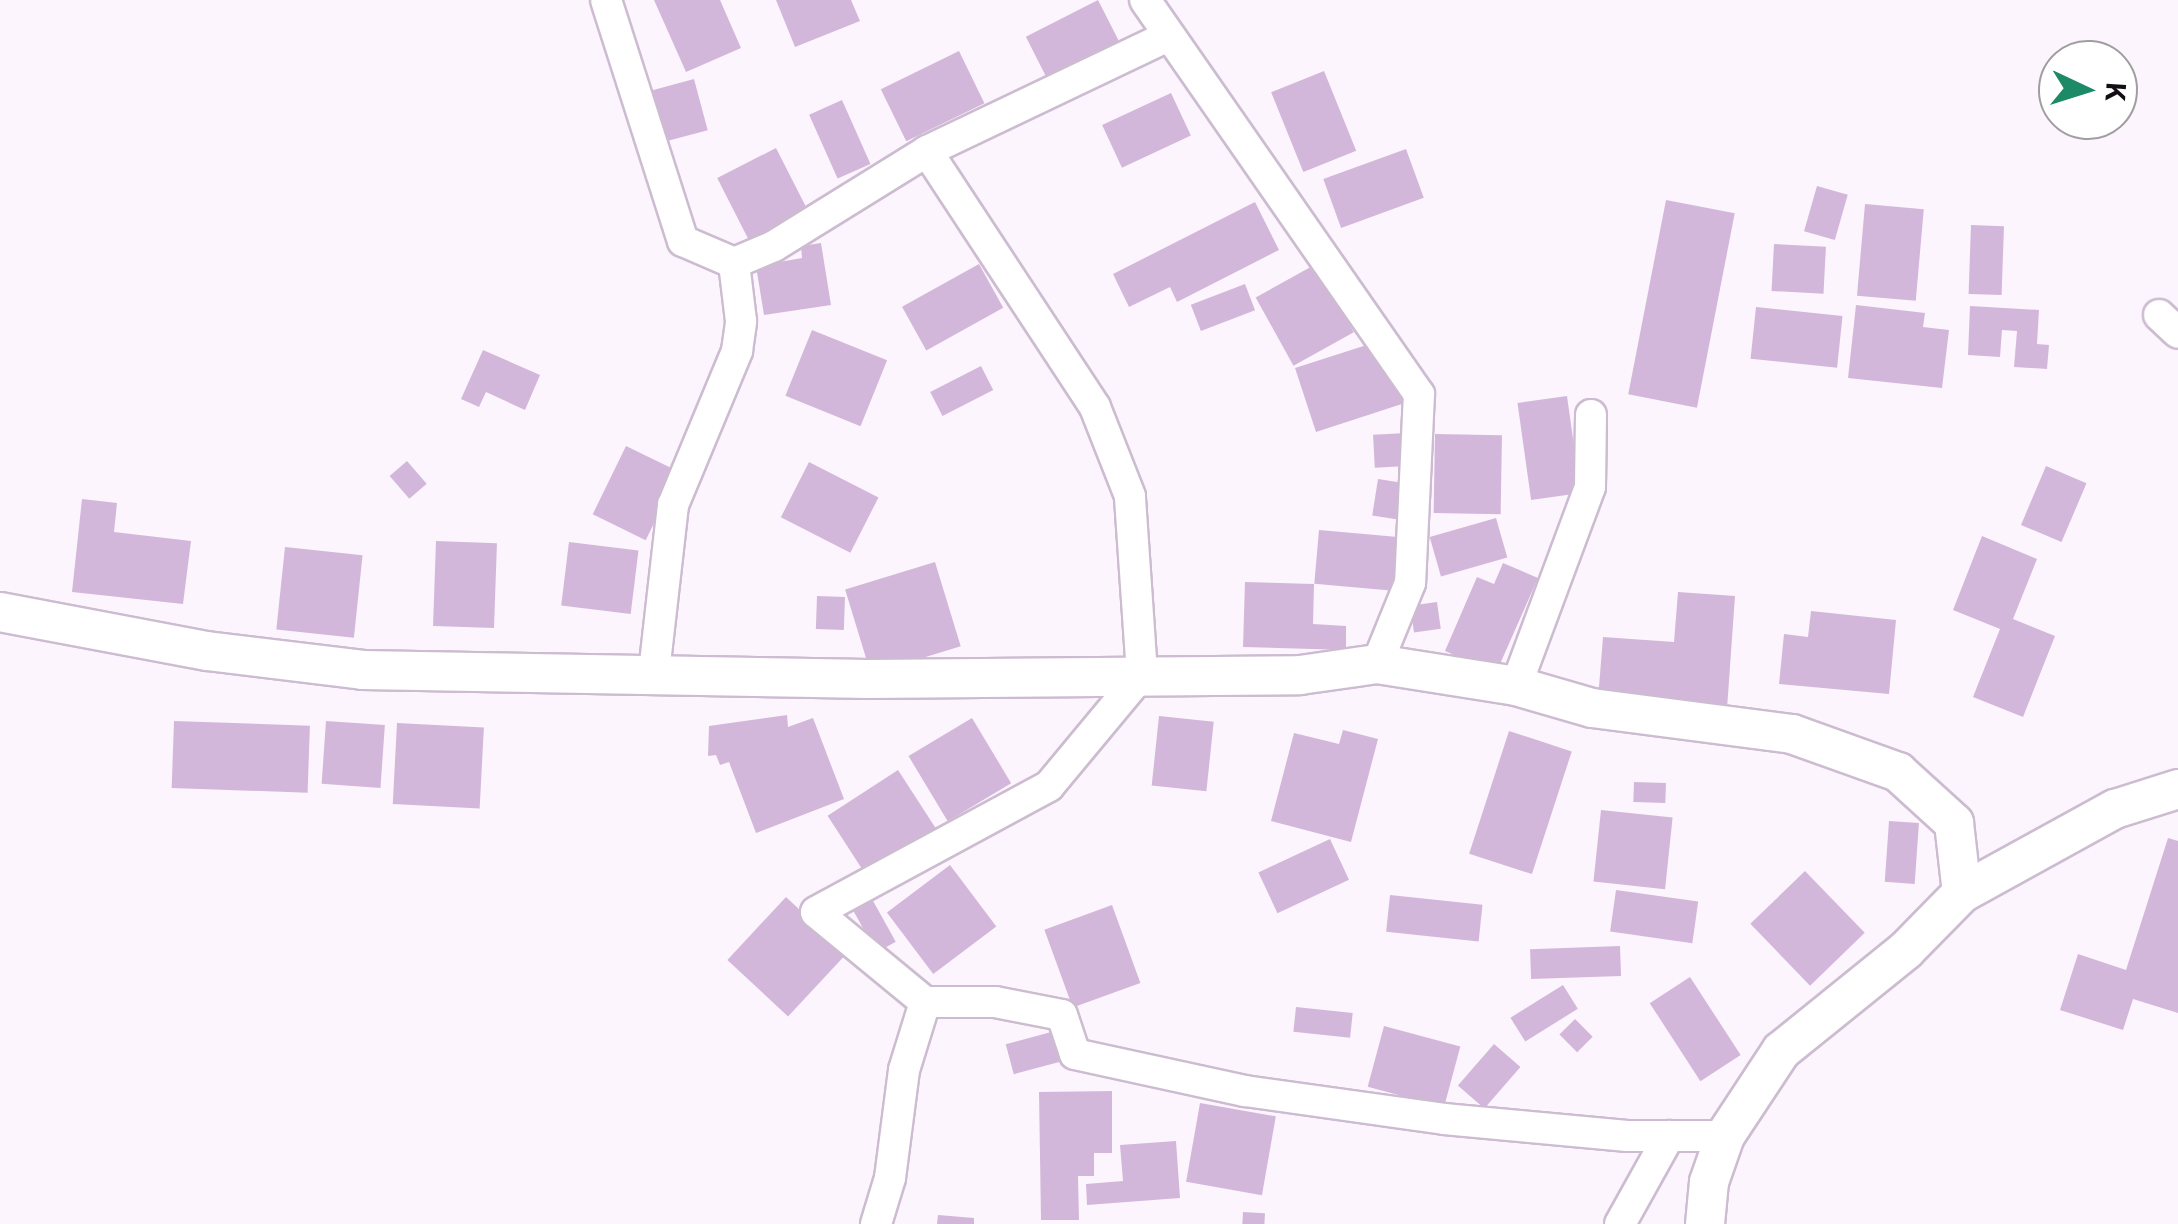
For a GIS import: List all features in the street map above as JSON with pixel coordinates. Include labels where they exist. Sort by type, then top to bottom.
[{"type":"street","points":[[606,0],[682,241],[734,263],[774,246],[927,150],[1166,37]]},
{"type":"street","points":[[1146,0],[1166,37],[1419,394],[1410,583],[1377,664]]},
{"type":"street","points":[[927,150],[1096,407],[1130,496],[1142,674],[1049,786],[816,912],[925,1002],[995,1002],[1062,1014],[1075,1054],[1245,1090],[1444,1119],[1669,1136],[1725,1136]]},
{"type":"street","points":[[654,672],[673,505],[737,351],[742,321],[734,263]]},
{"type":"street","points":[[1516,686],[1590,487],[1591,415]]},
{"type":"street","points":[[0,612],[207,650],[364,670],[654,672],[868,679],[1300,675],[1377,664],[1516,686],[1592,708],[1792,734],[1898,772],[1954,823],[1962,893]]},
{"type":"street","points":[[1704,1224],[1708,1182],[1725,1136],[1780,1051],[1906,950],[1962,893],[2115,809],[2178,790]]},
{"type":"street","points":[[876,1224],[890,1178],[904,1070],[925,1002]]},
{"type":"street","points":[[1620,1224],[1669,1136]]},
{"type":"building","points":[[654,0],[720,0],[741,48],[686,72]]},
{"type":"building","points":[[776,0],[851,0],[860,21],[795,47]]},
{"type":"building","points":[[1098,0],[1121,45],[1049,82],[1026,37]]},
{"type":"building","points":[[959,51],[984,103],[906,141],[881,89]]},
{"type":"building","points":[[1324,71],[1356,151],[1303,172],[1271,92]]},
{"type":"building","points":[[694,79],[708,130],[666,141],[652,90]]},
{"type":"building","points":[[1171,93],[1191,136],[1122,168],[1102,125]]},
{"type":"building","points":[[842,100],[870,164],[838,179],[809,115]]},
{"type":"building","points":[[776,148],[811,216],[752,246],[717,178]]},
{"type":"building","points":[[1406,149],[1424,198],[1341,228],[1323,179]]},
{"type":"building","points":[[1817,186],[1848,195],[1835,240],[1804,231]]},
{"type":"building","points":[[1666,200],[1735,213],[1697,408],[1628,394]]},
{"type":"building","points":[[1255,202],[1279,250],[1177,302],[1170,287],[1129,307],[1113,274]]},
{"type":"building","points":[[1865,204],[1924,209],[1916,301],[1857,296]]},
{"type":"building","points":[[1971,225],[2004,226],[2002,295],[1969,294]]},
{"type":"building","points":[[821,243],[831,305],[764,315],[756,266],[802,258],[801,246]]},
{"type":"building","points":[[1774,244],[1826,247],[1823,294],[1772,291]]},
{"type":"building","points":[[979,264],[1003,308],[926,350],[902,307]]},
{"type":"building","points":[[1316,264],[1354,332],[1293,366],[1256,297]]},
{"type":"building","points":[[1245,284],[1255,310],[1201,331],[1191,305]]},
{"type":"building","points":[[1856,305],[1925,313],[1923,327],[1949,330],[1942,388],[1848,378]]},
{"type":"building","points":[[1970,306],[2039,310],[2037,344],[2049,345],[2047,369],[2014,367],[2017,331],[2002,330],[2000,357],[1968,355]]},
{"type":"building","points":[[1756,307],[1843,316],[1837,368],[1751,359]]},
{"type":"building","points":[[812,330],[887,360],[861,426],[785,396]]},
{"type":"building","points":[[1376,342],[1411,401],[1316,432],[1295,368]]},
{"type":"building","points":[[483,350],[540,375],[525,410],[486,392],[479,407],[461,399]]},
{"type":"building","points":[[981,366],[993,390],[942,416],[930,392]]},
{"type":"building","points":[[1567,396],[1581,493],[1531,500],[1517,403]]},
{"type":"building","points":[[1406,433],[1408,466],[1375,468],[1373,435]]},
{"type":"building","points":[[1435,434],[1502,435],[1501,514],[1434,513]]},
{"type":"building","points":[[626,446],[679,472],[646,540],[593,514]]},
{"type":"building","points":[[407,461],[427,484],[409,499],[390,476]]},
{"type":"building","points":[[809,462],[878,497],[850,553],[781,517]]},
{"type":"building","points":[[2046,466],[2087,483],[2061,542],[2021,525]]},
{"type":"building","points":[[1378,479],[1404,483],[1398,520],[1372,516]]},
{"type":"building","points":[[82,499],[117,503],[114,532],[191,541],[183,604],[72,592]]},
{"type":"building","points":[[1496,518],[1507,557],[1441,576],[1430,537]]},
{"type":"building","points":[[1319,530],[1404,537],[1399,591],[1314,584]]},
{"type":"building","points":[[1982,536],[2037,559],[2013,619],[2055,636],[2023,717],[1973,697],[2000,629],[1953,610]]},
{"type":"building","points":[[436,541],[497,543],[494,628],[433,626]]},
{"type":"building","points":[[569,542],[638,551],[631,614],[561,606]]},
{"type":"building","points":[[285,547],[363,555],[354,638],[276,630]]},
{"type":"building","points":[[935,562],[961,646],[871,674],[845,589]]},
{"type":"building","points":[[1503,563],[1538,578],[1496,673],[1445,651],[1477,577],[1494,584]]},
{"type":"building","points":[[1245,582],[1314,584],[1313,624],[1346,626],[1346,650],[1243,647]]},
{"type":"building","points":[[1678,592],[1735,596],[1727,709],[1598,699],[1603,637],[1674,642]]},
{"type":"building","points":[[817,596],[845,597],[844,630],[816,629]]},
{"type":"building","points":[[1437,602],[1441,629],[1414,632],[1410,606]]},
{"type":"building","points":[[1811,611],[1896,620],[1889,694],[1779,684],[1784,634],[1808,637]]},
{"type":"building","points":[[787,715],[788,727],[813,718],[844,799],[756,833],[729,762],[720,765],[716,755],[708,756],[709,726]]},
{"type":"building","points":[[1159,716],[1214,722],[1206,791],[1152,786]]},
{"type":"building","points":[[972,718],[1011,783],[948,821],[909,756]]},
{"type":"building","points":[[174,721],[310,726],[308,793],[172,788]]},
{"type":"building","points":[[326,721],[385,725],[380,788],[322,784]]},
{"type":"building","points":[[397,723],[484,728],[480,808],[393,804]]},
{"type":"building","points":[[1343,730],[1378,739],[1351,842],[1271,821],[1294,733],[1339,744]]},
{"type":"building","points":[[1509,731],[1572,751],[1532,874],[1469,854]]},
{"type":"building","points":[[898,770],[937,830],[867,876],[828,816]]},
{"type":"building","points":[[1634,782],[1666,783],[1665,803],[1633,802]]},
{"type":"building","points":[[1601,810],[1673,818],[1665,889],[1593,882]]},
{"type":"building","points":[[1889,821],[1919,823],[1915,884],[1885,882]]},
{"type":"building","points":[[2168,838],[2178,841],[2178,1013],[2133,999],[2123,1030],[2060,1010],[2078,954],[2126,970]]},
{"type":"building","points":[[1330,839],[1349,880],[1277,913],[1258,872]]},
{"type":"building","points":[[950,865],[996,926],[933,974],[887,913]]},
{"type":"building","points":[[1805,871],[1865,933],[1810,986],[1750,924]]},
{"type":"building","points":[[1616,890],[1698,902],[1692,943],[1610,932]]},
{"type":"building","points":[[1390,895],[1482,905],[1479,942],[1386,932]]},
{"type":"building","points":[[786,897],[847,954],[788,1017],[727,960]]},
{"type":"building","points":[[872,899],[896,942],[877,953],[853,910]]},
{"type":"building","points":[[1112,905],[1140,983],[1073,1008],[1044,930]]},
{"type":"building","points":[[1620,946],[1621,976],[1531,979],[1530,949]]},
{"type":"building","points":[[1690,977],[1741,1055],[1700,1081],[1650,1003]]},
{"type":"building","points":[[1563,985],[1578,1009],[1525,1042],[1510,1018]]},
{"type":"building","points":[[1296,1007],[1353,1013],[1350,1038],[1293,1032]]},
{"type":"building","points":[[1575,1019],[1593,1037],[1577,1052],[1559,1035]]},
{"type":"building","points":[[1384,1026],[1460,1046],[1444,1107],[1368,1087]]},
{"type":"building","points":[[1055,1031],[1063,1061],[1014,1074],[1006,1044]]},
{"type":"building","points":[[1494,1044],[1520,1067],[1484,1108],[1458,1086]]},
{"type":"building","points":[[1112,1091],[1112,1153],[1094,1153],[1094,1176],[1078,1176],[1079,1220],[1041,1220],[1039,1092]]},
{"type":"building","points":[[1200,1103],[1276,1116],[1262,1195],[1186,1182]]},
{"type":"building","points":[[1176,1141],[1180,1198],[1087,1205],[1086,1184],[1123,1181],[1120,1145]]},
{"type":"building","points":[[1243,1212],[1265,1213],[1264,1224],[1242,1224]]},
{"type":"building","points":[[938,1215],[974,1218],[974,1224],[937,1224]]}]
